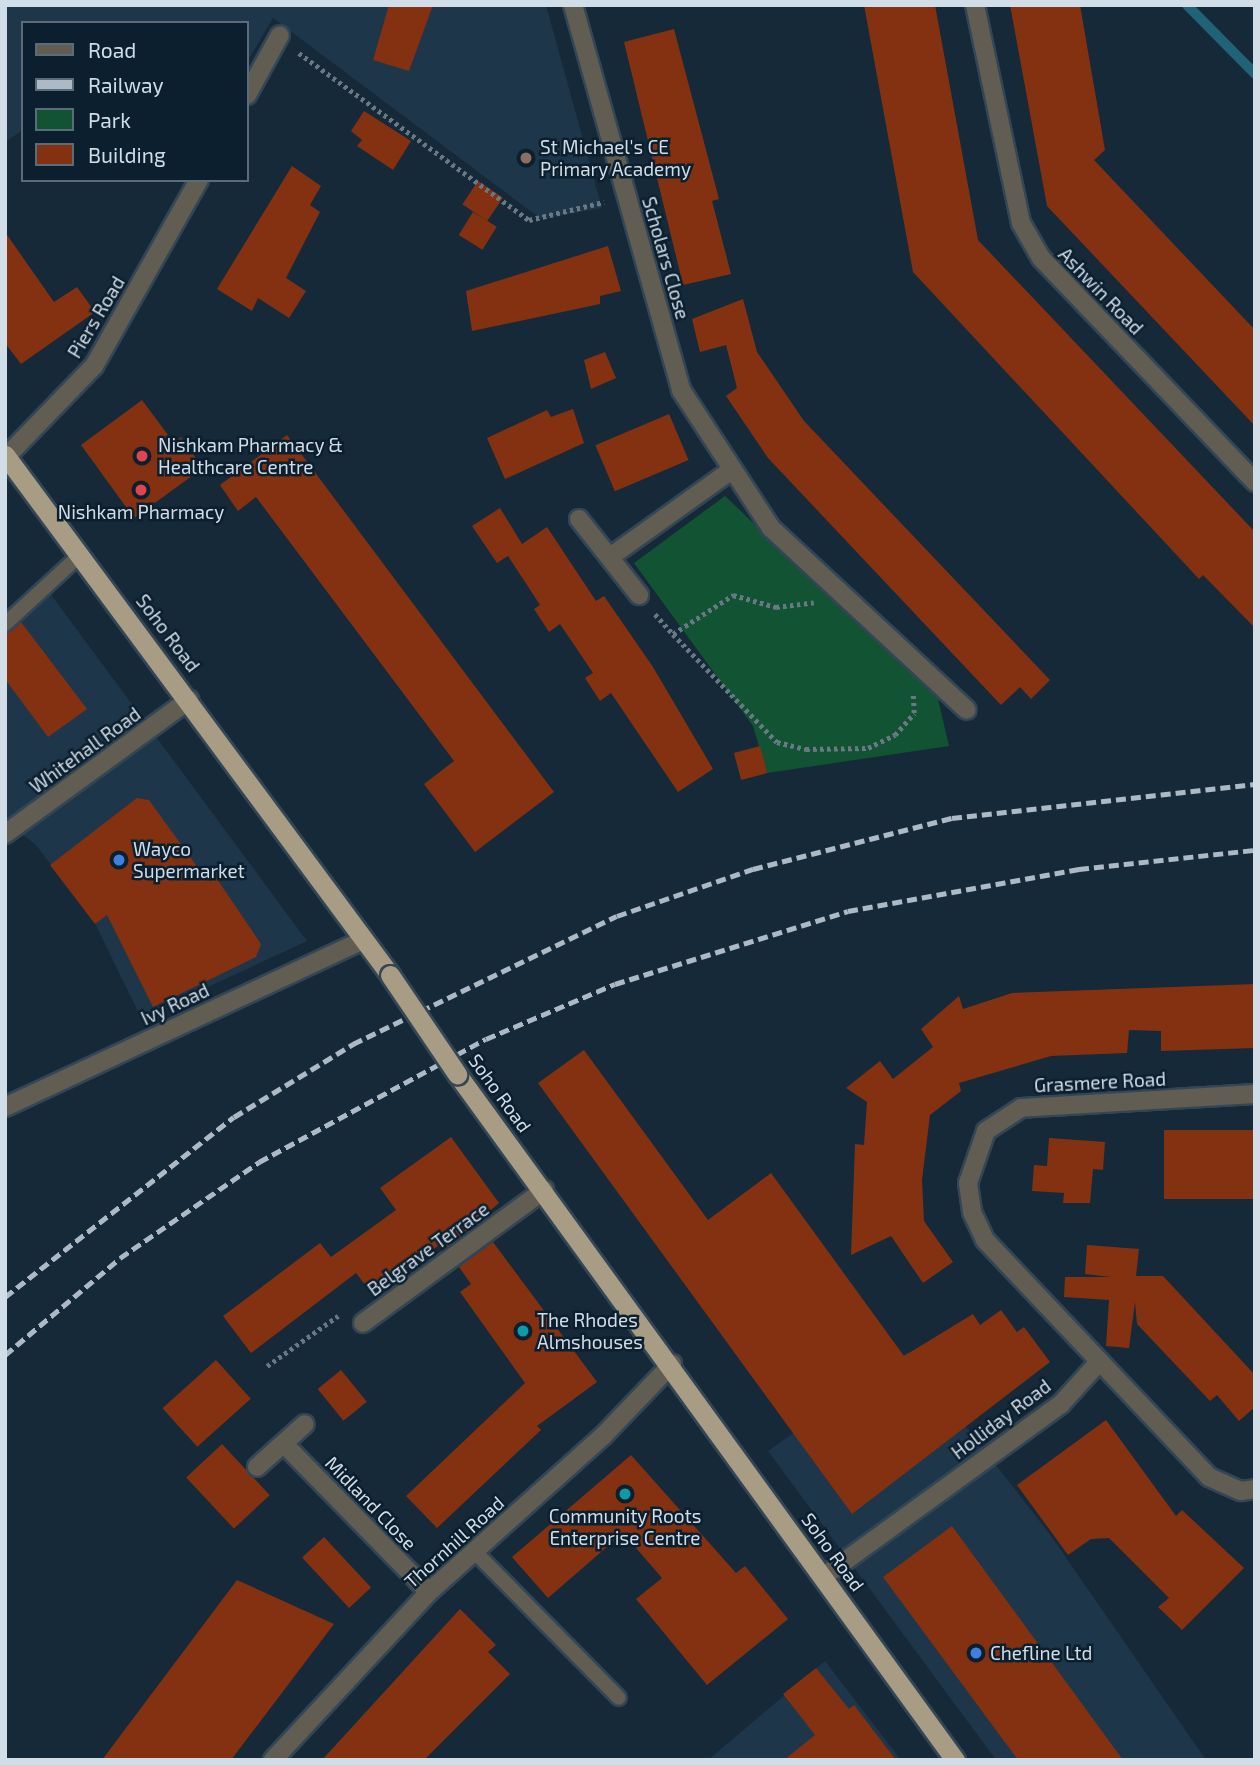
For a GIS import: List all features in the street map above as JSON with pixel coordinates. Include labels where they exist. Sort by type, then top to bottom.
[{"type":"highway","name":"Soho Road","points":[[6,456],[390,975],[457,1074],[672,1364],[955,1760]]},
{"type":"street","name":"Scholars Close","points":[[573,5],[681,390],[730,471],[771,528],[828,585],[967,710]]},
{"type":"street","name":"Ashwin Road","points":[[975,5],[1021,223],[1034,247],[1255,482]]},
{"type":"street","points":[[248,93],[280,36]]},
{"type":"street","name":"Piers Road","points":[[6,456],[94,366],[198,182]]},
{"type":"street","points":[[610,557],[730,471]]},
{"type":"street","points":[[579,519],[639,595]]},
{"type":"street","name":"Whitehall Road","points":[[5,834],[189,700]]},
{"type":"street","name":"Ivy Road","points":[[5,1108],[363,940]]},
{"type":"street","name":"Grasmere Road","points":[[1099,1362],[985,1240],[972,1212],[968,1182],[986,1131],[1021,1108],[1255,1094]]},
{"type":"street","name":"Belgrave Terrace","points":[[363,1322],[544,1190]]},
{"type":"street","points":[[1099,1362],[1209,1476],[1241,1491],[1255,1489]]},
{"type":"street","name":"Holliday Road","points":[[822,1577],[1061,1404],[1099,1362]]},
{"type":"street","name":"Thornhill Road","points":[[274,1760],[429,1592],[603,1436],[672,1364]]},
{"type":"street","points":[[257,1468],[305,1424]]},
{"type":"street","name":"Midland Close","points":[[284,1444],[429,1592]]},
{"type":"lane","points":[[5,624],[80,555]]},
{"type":"lane","points":[[474,1551],[619,1698]]},
{"type":"path","points":[[280,36],[319,71],[515,204],[529,220],[626,196]]},
{"type":"path","points":[[673,634],[733,595],[776,607],[810,607],[828,585]]},
{"type":"path","points":[[639,595],[777,742],[806,749],[868,748],[895,735],[914,713],[913,693],[903,684]]},
{"type":"path","points":[[816,601],[825,610]]},
{"type":"path","name":"Belgrave Terrace","points":[[267,1366],[344,1312],[363,1322]]},
{"type":"shaded area","name":"St Michael's CE Primary Academy","points":[[5,5],[546,5],[602,208],[541,219],[273,18],[248,60],[248,21],[21,21],[21,131],[5,142]]},
{"type":"shaded area","points":[[49,592],[307,941],[141,1018],[95,923],[36,845],[5,821],[5,631]]},
{"type":"shaded area","points":[[908,1352],[1049,1533],[1206,1760],[996,1760],[768,1451]]},
{"type":"shaded area","points":[[825,1661],[901,1760],[708,1760]]},
{"type":"green space","points":[[725,496],[938,699],[949,746],[767,773],[753,726],[634,563]]},
{"type":"building","points":[[389,5],[433,5],[409,71],[373,60]]},
{"type":"building","points":[[864,5],[935,5],[978,240],[1255,532],[1255,628],[1203,575],[1199,579],[913,272]]},
{"type":"building","points":[[1010,5],[1080,5],[1105,150],[1094,160],[1255,330],[1255,426],[1047,206]]},
{"type":"building","points":[[674,29],[719,199],[712,201],[731,274],[683,285],[624,42]]},
{"type":"building","points":[[364,111],[411,141],[393,170],[357,146],[362,140],[351,131]]},
{"type":"building","points":[[292,166],[321,186],[310,205],[320,212],[286,278],[306,291],[289,318],[258,298],[252,311],[217,289]]},
{"type":"building","points":[[478,181],[503,198],[487,221],[462,204]]},
{"type":"building","points":[[473,212],[497,227],[482,250],[459,235]]},
{"type":"building","points":[[5,232],[54,302],[77,287],[95,312],[21,364],[5,343]]},
{"type":"building","points":[[608,246],[621,291],[600,296],[600,304],[472,331],[466,291]]},
{"type":"building","points":[[743,299],[757,352],[804,421],[1050,680],[1031,699],[1020,687],[1001,705],[768,458],[726,396],[737,388],[726,345],[700,352],[692,319]]},
{"type":"building","points":[[605,352],[616,378],[591,389],[584,360]]},
{"type":"building","name":"Nishkam Pharmacy & Healthcare Centre","points":[[142,400],[174,443],[181,437],[203,468],[134,518],[81,445]]},
{"type":"building","points":[[573,409],[584,443],[505,479],[487,438],[547,410],[551,417]]},
{"type":"building","points":[[669,414],[689,460],[615,491],[595,445]]},
{"type":"building","points":[[287,435],[554,792],[475,852],[424,784],[454,761],[256,497],[238,511],[220,485]]},
{"type":"building","points":[[500,508],[522,544],[547,527],[596,601],[604,596],[653,667],[713,769],[678,792],[611,693],[600,701],[585,678],[593,673],[560,624],[549,632],[534,609],[540,605],[508,556],[497,563],[472,526]]},
{"type":"building","points":[[21,622],[87,709],[48,737],[5,679],[5,633]]},
{"type":"building","points":[[760,746],[767,773],[741,780],[734,753]]},
{"type":"building","points":[[137,798],[149,800],[206,879],[213,873],[261,944],[256,957],[153,1007],[107,915],[95,924],[50,865]]},
{"type":"building","points":[[1255,984],[1255,1048],[1161,1051],[1161,1031],[1129,1030],[1127,1053],[1051,1056],[959,1083],[961,1091],[930,1115],[922,1180],[924,1221],[953,1262],[923,1283],[891,1236],[851,1255],[855,1144],[864,1145],[867,1102],[846,1088],[880,1061],[893,1079],[933,1047],[921,1029],[959,996],[963,1009],[1012,993]]},
{"type":"building","points":[[584,1050],[708,1220],[771,1173],[904,1356],[973,1314],[980,1325],[1001,1310],[1017,1332],[1024,1327],[1050,1362],[852,1514],[538,1083]]},
{"type":"building","points":[[1164,1130],[1255,1130],[1255,1199],[1164,1199]]},
{"type":"building","points":[[451,1137],[499,1203],[446,1248],[442,1243],[372,1294],[356,1273],[251,1353],[223,1316],[320,1243],[331,1257],[396,1210],[380,1188]]},
{"type":"building","points":[[1049,1138],[1105,1142],[1103,1170],[1093,1169],[1090,1203],[1063,1203],[1064,1193],[1032,1191],[1034,1165],[1047,1166]]},
{"type":"building","points":[[493,1242],[597,1382],[537,1426],[541,1430],[437,1528],[406,1496],[525,1383],[460,1292],[471,1284],[459,1267]]},
{"type":"building","points":[[1087,1245],[1139,1249],[1136,1276],[1163,1276],[1255,1375],[1255,1407],[1239,1421],[1217,1395],[1210,1401],[1137,1324],[1135,1302],[1129,1348],[1106,1346],[1109,1300],[1064,1297],[1065,1277],[1111,1277],[1085,1274]]},
{"type":"building","points":[[216,1360],[251,1399],[197,1447],[162,1408]]},
{"type":"building","points":[[341,1370],[367,1402],[343,1421],[318,1389]]},
{"type":"building","points":[[1106,1420],[1176,1516],[1182,1510],[1244,1568],[1182,1630],[1158,1607],[1169,1598],[1109,1538],[1091,1539],[1068,1555],[1017,1485]]},
{"type":"building","points":[[222,1444],[270,1495],[234,1529],[186,1477]]},
{"type":"building","points":[[631,1455],[736,1573],[745,1566],[788,1619],[707,1685],[636,1599],[662,1578],[623,1533],[548,1598],[512,1557]]},
{"type":"building","points":[[952,1526],[1123,1760],[1018,1760],[883,1577]]},
{"type":"building","points":[[324,1537],[371,1587],[349,1608],[302,1557]]},
{"type":"building","points":[[237,1580],[334,1624],[231,1760],[102,1760]]},
{"type":"building","points":[[460,1609],[496,1645],[488,1652],[510,1674],[424,1760],[322,1760]]},
{"type":"building","points":[[816,1668],[849,1709],[854,1705],[896,1760],[784,1760],[815,1735],[783,1694]]},
{"type":"waterway","points":[[1187,5],[1255,74]]},
{"type":"railway","points":[[5,1297],[234,1117],[353,1044],[617,916],[753,869],[952,818],[1255,784]]},
{"type":"railway","points":[[5,1355],[120,1258],[259,1162],[486,1039],[615,984],[848,911],[1079,869],[1255,850]]},
{"type":"place","name":"St Michael's CE Primary Academy","points":[[526,158]]},
{"type":"place","name":"Nishkam Pharmacy & Healthcare Centre","points":[[142,456]]},
{"type":"place","name":"Nishkam Pharmacy","points":[[141,490]]},
{"type":"place","name":"Wayco Supermarket","points":[[119,860]]},
{"type":"place","name":"The Rhodes Almshouses","points":[[523,1331]]},
{"type":"place","name":"Community Roots Enterprise Centre","points":[[625,1494]]},
{"type":"place","name":"Chefline Ltd","points":[[976,1653]]}]
